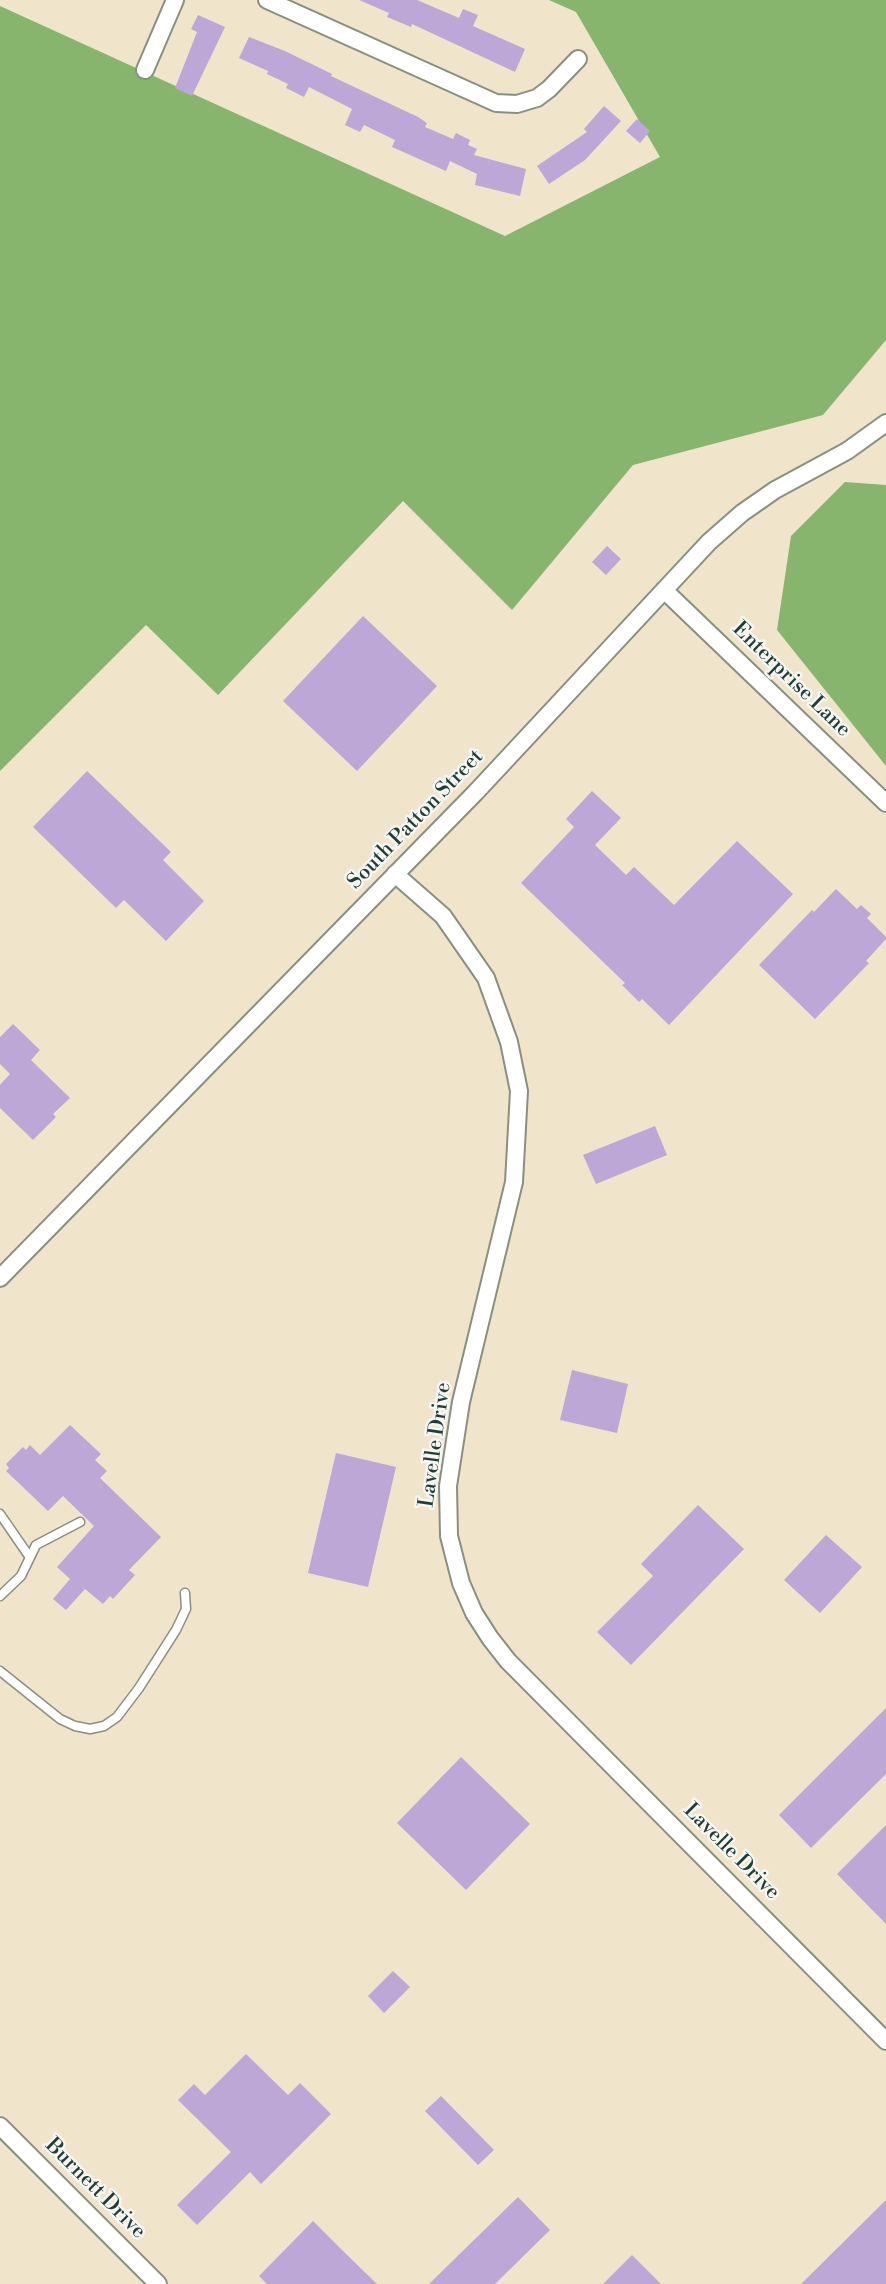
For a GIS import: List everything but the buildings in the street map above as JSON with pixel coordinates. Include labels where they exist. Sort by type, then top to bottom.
[{"type":"street","points":[[145,70],[176,0]]},
{"type":"street","points":[[267,0],[496,103],[517,104],[537,98],[578,59]]},
{"type":"street","name":"South Patton Street","points":[[0,1278],[476,792],[709,542],[742,513],[776,490],[847,452],[886,423]]},
{"type":"street","name":"Enterprise Lane","points":[[664,590],[886,803]]},
{"type":"street","name":"Lavelle Drive","points":[[395,874],[443,916],[486,978],[509,1042],[519,1091],[514,1182],[461,1402],[448,1486],[449,1536],[461,1583],[474,1613],[508,1660],[886,2041]]},
{"type":"street","name":"Burnett Drive","points":[[0,2126],[158,2284]]},
{"type":"lane","points":[[0,1514],[29,1556]]},
{"type":"lane","points":[[0,1596],[21,1576],[36,1545],[80,1522]]},
{"type":"lane","points":[[0,1671],[60,1719],[75,1726],[90,1729],[104,1726],[117,1717],[176,1630],[186,1609],[184,1593]]},
{"type":"green space","points":[[549,0],[886,0],[886,340],[823,415],[633,465],[512,610],[403,501],[218,695],[146,625],[0,771],[0,6],[505,236],[660,157],[576,12]]},
{"type":"green space","points":[[845,482],[886,485],[886,766],[777,630],[791,536]]}]
